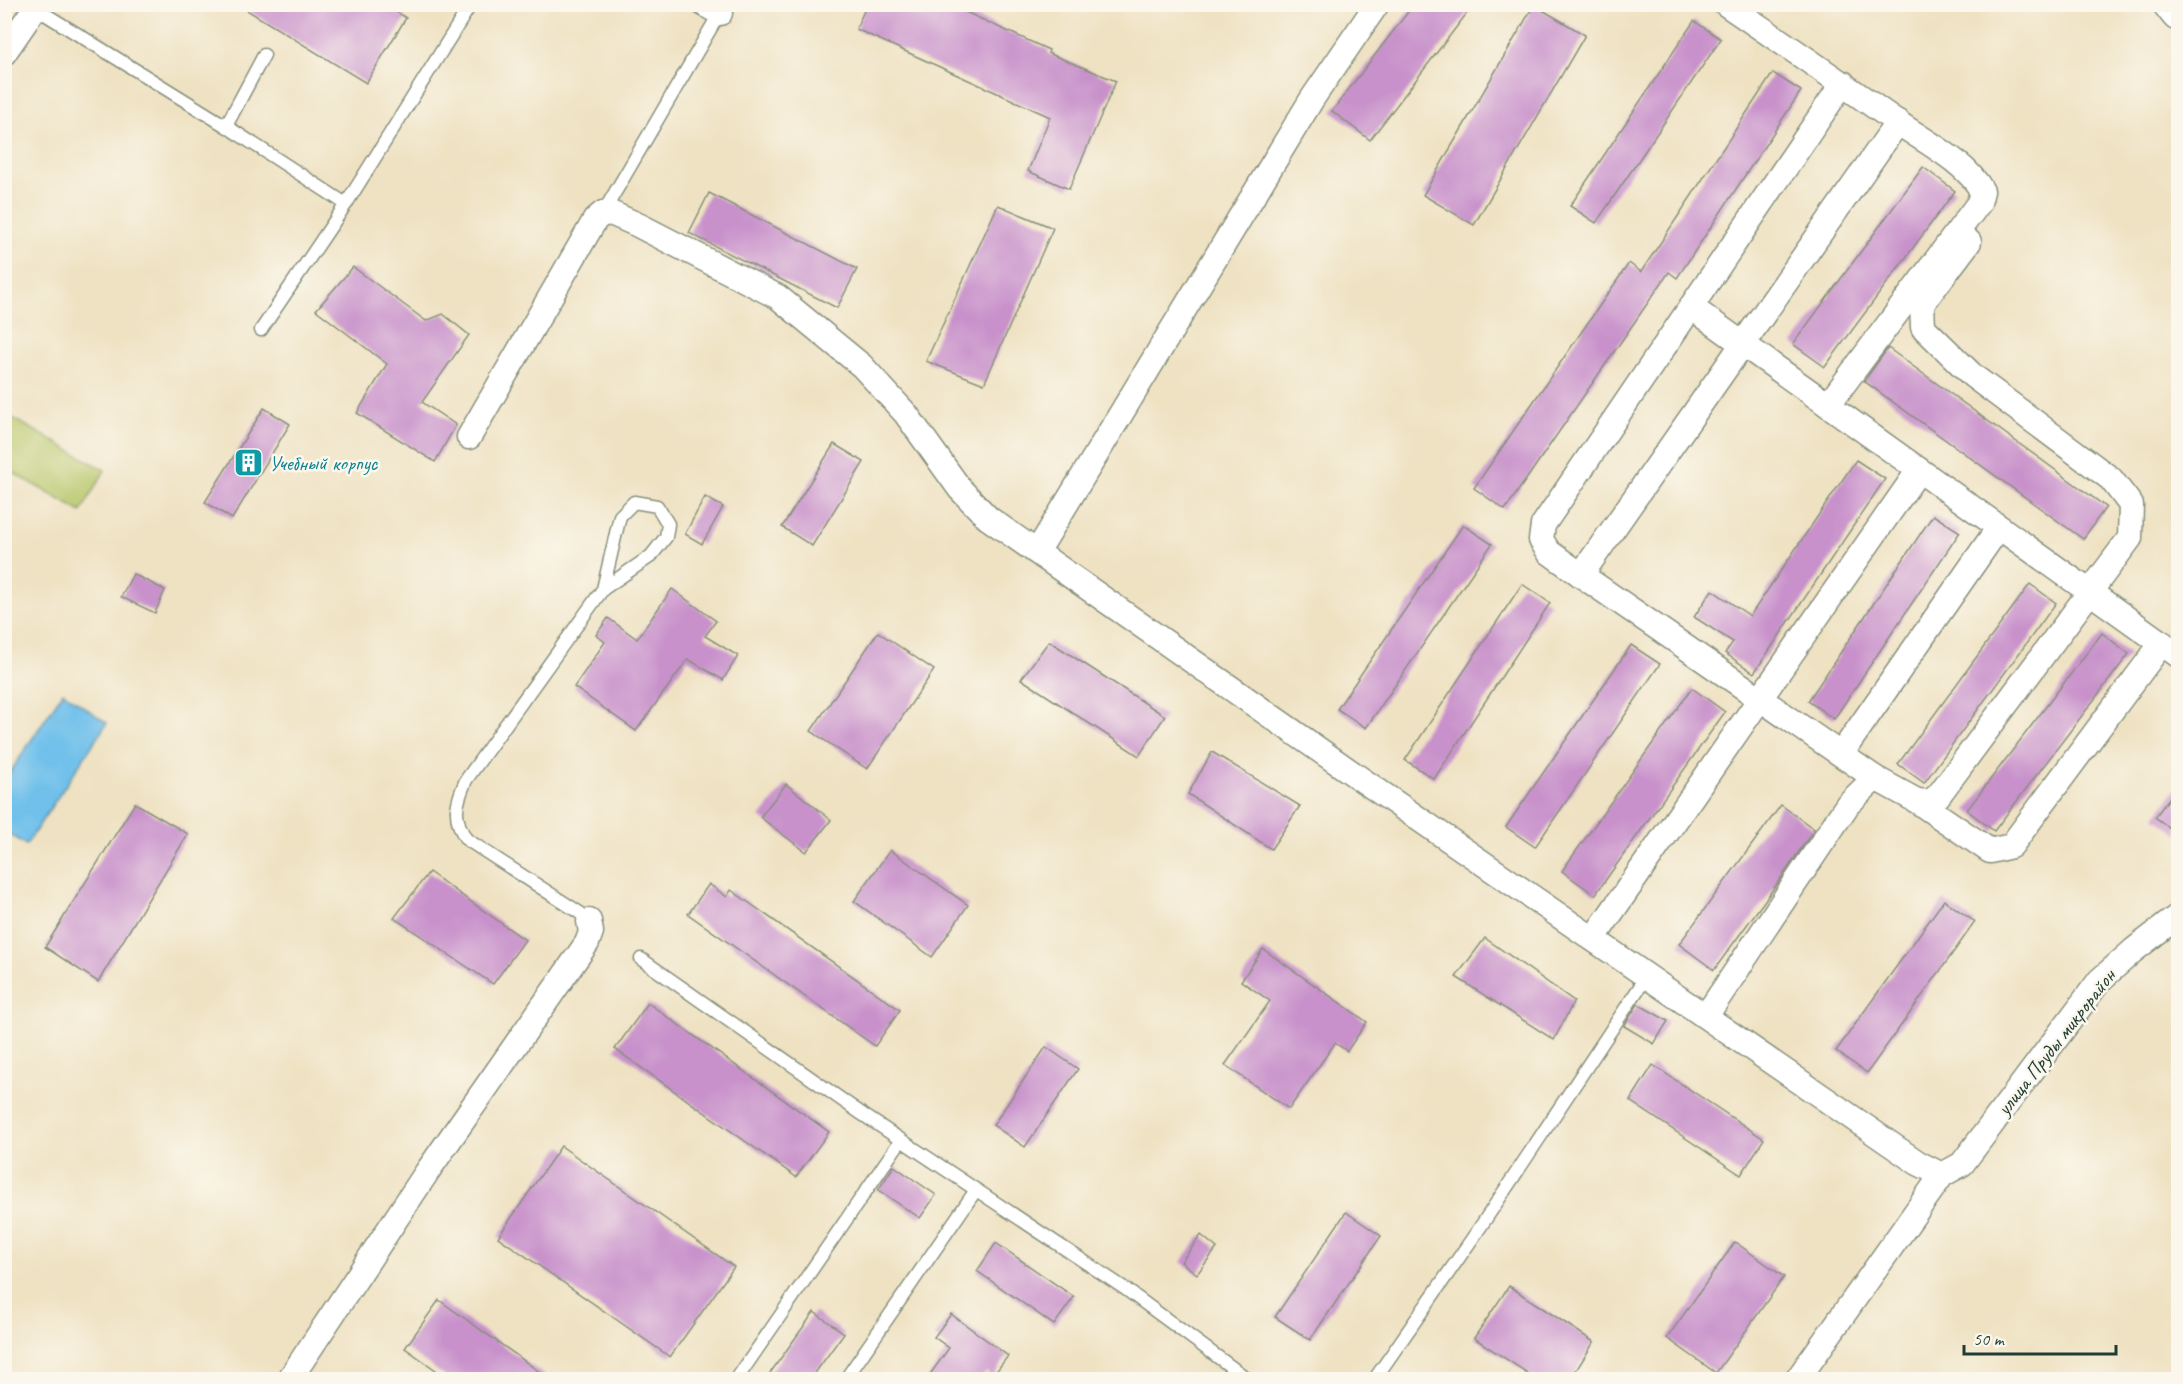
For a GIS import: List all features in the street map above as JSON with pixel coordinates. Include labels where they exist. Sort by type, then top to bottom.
[{"type":"main road","points":[[2170,4],[2178,14]]},
{"type":"street","points":[[1037,552],[1312,99],[1377,4]]},
{"type":"street","points":[[1726,4],[1956,162],[1975,179],[1982,190],[1979,203],[1828,405]]},
{"type":"street","points":[[4,53],[33,6]]},
{"type":"street","points":[[1691,308],[2170,649],[2011,846],[1990,851],[1917,801],[1875,778],[1581,575],[1550,552],[1541,540],[1543,525],[1843,83]]},
{"type":"street","points":[[1581,575],[1898,122]]},
{"type":"street","points":[[469,437],[596,220],[603,213],[614,214],[638,225],[778,297],[862,366],[906,414],[960,489],[988,518],[1355,775],[1918,1163],[1942,1175],[1797,1380]]},
{"type":"street","points":[[1917,801],[1929,802],[1938,796],[2130,538],[2131,505],[2111,479],[1973,376],[1923,327],[1922,304],[1969,242]]},
{"type":"street","points":[[1593,939],[1919,470]]},
{"type":"street","points":[[1841,754],[1999,527]]},
{"type":"street","points":[[1706,1016],[1848,804],[1875,778]]},
{"type":"street","name":"улица Пруды микрорайон","points":[[1942,1175],[1962,1164],[2100,980],[2178,916]]},
{"type":"street","points":[[289,1380],[427,1172],[587,943],[591,932],[589,921]]},
{"type":"lane","points":[[261,330],[346,204],[471,4]]},
{"type":"lane","points":[[33,6],[346,204]]},
{"type":"lane","points":[[603,213],[717,7]]},
{"type":"lane","points":[[226,126],[264,55]]},
{"type":"lane","points":[[589,921],[466,839],[458,826],[458,800],[466,780],[603,589],[651,556],[666,537],[668,524],[657,506],[634,502],[620,516],[603,589]]},
{"type":"lane","points":[[641,959],[901,1140],[1124,1288],[1250,1380]]},
{"type":"lane","points":[[1374,1380],[1481,1226],[1647,976]]},
{"type":"lane","points":[[736,1380],[901,1140]]},
{"type":"lane","points":[[845,1380],[976,1190]]},
{"type":"green space","points":[[5,414],[105,470],[81,512],[5,468]]},
{"type":"water","points":[[63,692],[107,723],[26,845],[5,831],[5,780]]},
{"type":"building","points":[[237,4],[385,4],[406,18],[366,83]]},
{"type":"building","points":[[867,4],[948,4],[1049,50],[1048,53],[1116,81],[1069,189],[1028,171],[1050,117],[856,29]]},
{"type":"building","points":[[1414,4],[1474,4],[1370,140],[1332,111]]},
{"type":"building","points":[[1534,5],[1585,35],[1474,225],[1423,195]]},
{"type":"building","points":[[1694,21],[1721,39],[1596,223],[1570,206]]},
{"type":"building","points":[[1773,73],[1801,91],[1677,278],[1669,272],[1505,510],[1474,488],[1629,263],[1641,272]]},
{"type":"building","points":[[1923,167],[1955,191],[1825,367],[1793,344]]},
{"type":"building","points":[[709,193],[857,269],[837,308],[689,233]]},
{"type":"building","points":[[998,205],[1053,228],[984,384],[926,361]]},
{"type":"building","points":[[353,267],[426,321],[443,314],[469,335],[422,402],[456,425],[435,462],[357,413],[387,364],[316,310]]},
{"type":"building","points":[[1888,348],[2106,507],[2083,539],[1864,381]]},
{"type":"building","name":"Учебный корпус","points":[[264,408],[290,424],[232,519],[205,502]]},
{"type":"building","points":[[834,444],[864,462],[812,546],[782,527]]},
{"type":"building","points":[[1856,460],[1885,479],[1754,673],[1725,653],[1733,642],[1694,617],[1712,590],[1750,616]]},
{"type":"building","points":[[705,497],[723,507],[702,544],[685,534]]},
{"type":"building","points":[[1933,515],[1960,532],[1834,719],[1808,701]]},
{"type":"building","points":[[1463,525],[1492,544],[1366,728],[1337,709]]},
{"type":"building","points":[[133,574],[165,590],[155,613],[121,597]]},
{"type":"building","points":[[1522,584],[1550,603],[1434,779],[1405,760]]},
{"type":"building","points":[[2030,584],[2056,603],[1924,783],[1898,764]]},
{"type":"building","points":[[672,589],[716,621],[705,636],[738,656],[723,680],[688,659],[636,731],[574,687],[605,642],[596,635],[608,618],[637,639]]},
{"type":"building","points":[[878,632],[934,670],[867,769],[811,731]]},
{"type":"building","points":[[2102,633],[2129,654],[1994,831],[1967,810]]},
{"type":"building","points":[[1049,641],[1165,716],[1139,756],[1021,679]]},
{"type":"building","points":[[1631,645],[1660,664],[1535,847],[1506,827]]},
{"type":"building","points":[[1692,688],[1725,712],[1595,895],[1562,871]]},
{"type":"building","points":[[1212,752],[1300,806],[1271,849],[1188,794]]},
{"type":"building","points":[[786,784],[831,820],[806,852],[760,817]]},
{"type":"building","points":[[2178,786],[2178,834],[2155,817]]},
{"type":"building","points":[[135,803],[188,834],[98,982],[45,947]]},
{"type":"building","points":[[1781,805],[1814,829],[1714,970],[1679,944]]},
{"type":"building","points":[[890,850],[968,905],[932,957],[854,901]]},
{"type":"building","points":[[429,872],[525,940],[493,984],[394,918]]},
{"type":"building","points":[[709,884],[727,897],[731,890],[900,1010],[875,1046],[688,914]]},
{"type":"building","points":[[1944,900],[1975,922],[1867,1073],[1836,1051]]},
{"type":"building","points":[[1485,938],[1574,1001],[1554,1040],[1456,977]]},
{"type":"building","points":[[1263,949],[1367,1022],[1347,1051],[1335,1043],[1289,1109],[1225,1065],[1270,1001],[1241,981]]},
{"type":"building","points":[[648,1003],[829,1132],[796,1177],[615,1049]]},
{"type":"building","points":[[1638,1004],[1668,1021],[1654,1044],[1624,1026]]},
{"type":"building","points":[[1046,1047],[1078,1069],[1025,1147],[993,1125]]},
{"type":"building","points":[[1653,1065],[1764,1139],[1741,1175],[1630,1101]]},
{"type":"building","points":[[561,1146],[734,1267],[670,1357],[498,1237]]},
{"type":"building","points":[[894,1166],[936,1195],[920,1218],[878,1190]]},
{"type":"building","points":[[1346,1212],[1381,1236],[1310,1340],[1275,1317]]},
{"type":"building","points":[[1201,1235],[1217,1248],[1197,1274],[1181,1262]]},
{"type":"building","points":[[1735,1242],[1784,1277],[1716,1373],[1667,1338]]},
{"type":"building","points":[[996,1243],[1074,1297],[1054,1325],[977,1271]]},
{"type":"building","points":[[1509,1286],[1594,1342],[1570,1380],[1538,1380],[1474,1338]]},
{"type":"building","points":[[439,1300],[551,1380],[450,1380],[405,1348]]},
{"type":"building","points":[[814,1312],[844,1333],[810,1380],[765,1380]]},
{"type":"building","points":[[951,1314],[1008,1356],[992,1377],[986,1372],[980,1380],[926,1380],[949,1348],[934,1337]]},
{"type":"place","name":"Учебный корпус","points":[[248,463]]}]
